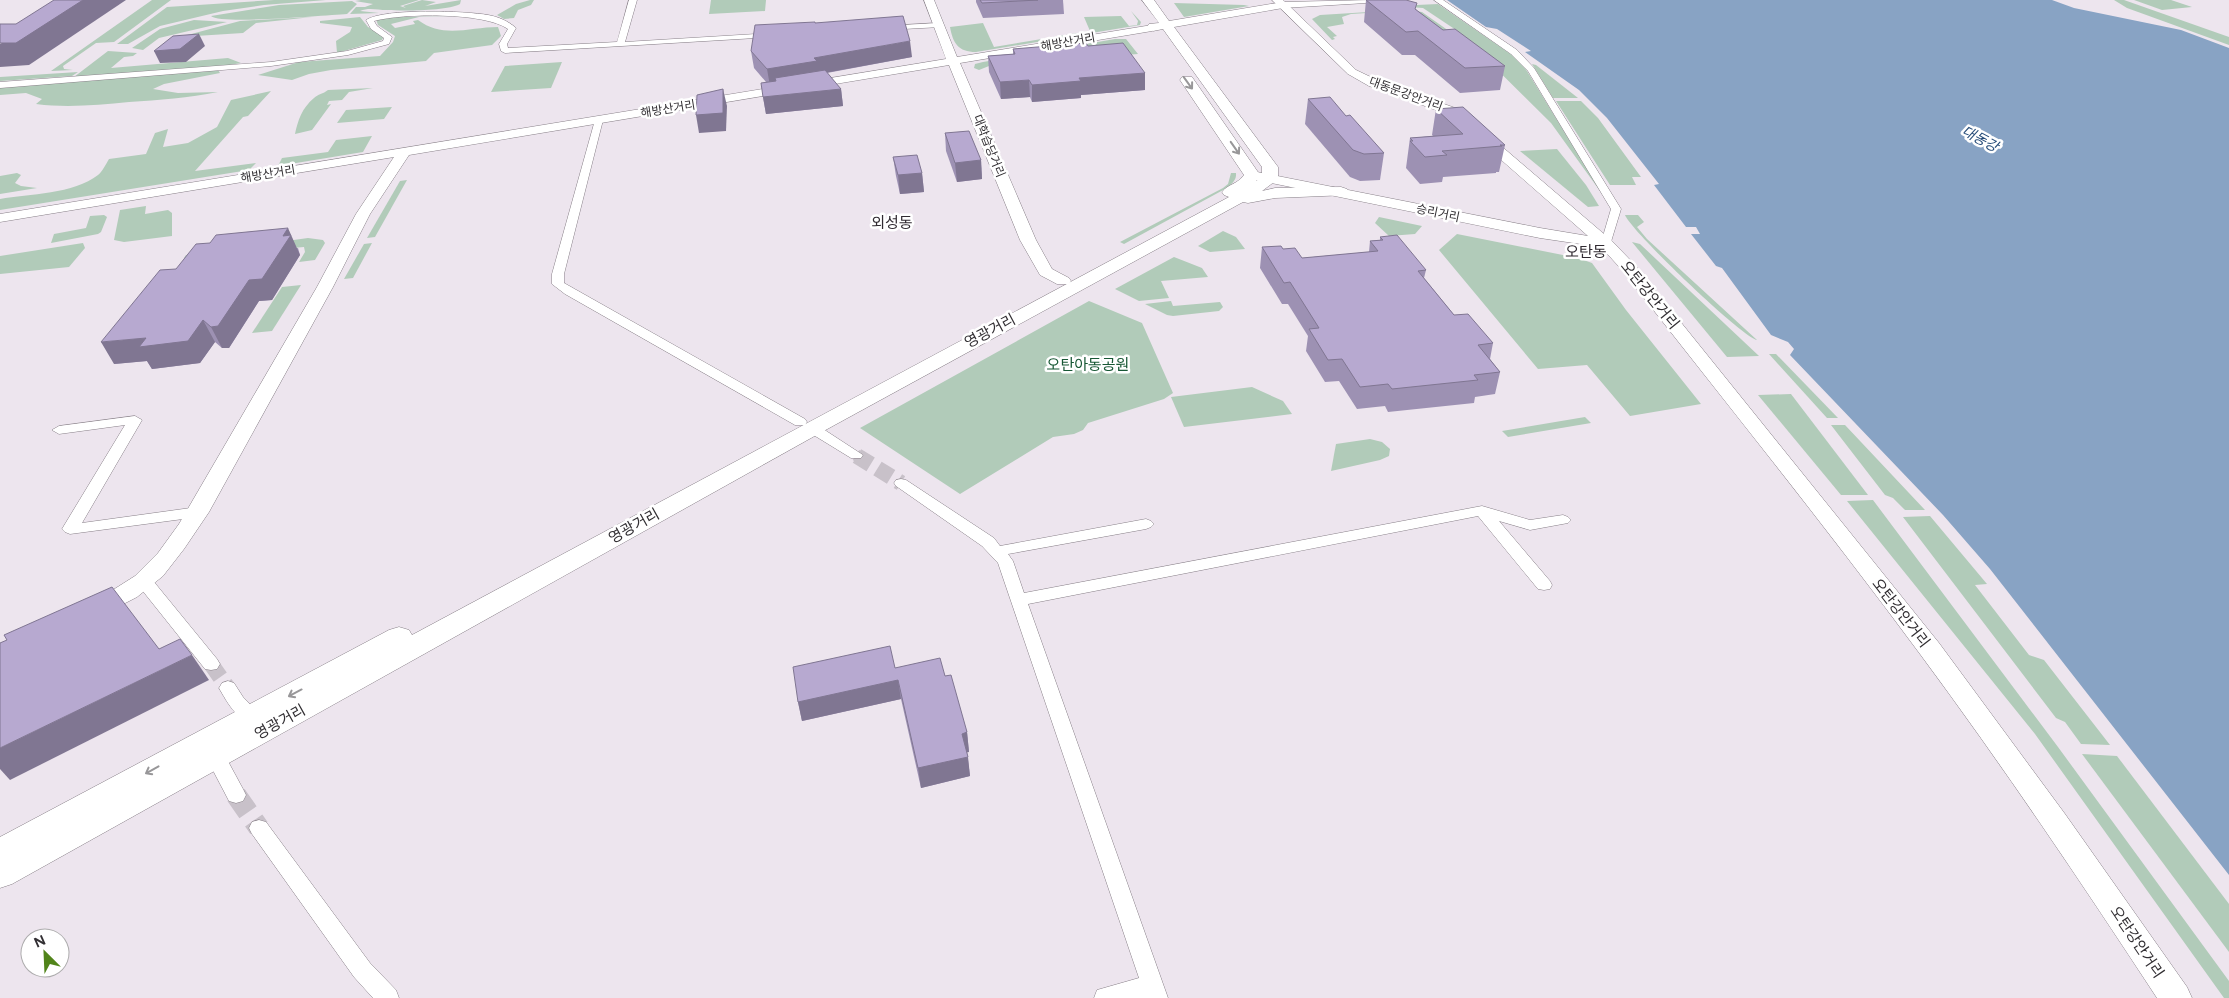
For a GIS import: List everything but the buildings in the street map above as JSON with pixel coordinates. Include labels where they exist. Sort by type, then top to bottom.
[{"type":"main road","name":"대학습당거리","points":[[929,0],[944,42],[1028,240],[1046,272],[1063,282]]},
{"type":"main road","points":[[1148,0],[1154,23],[1162,42]]},
{"type":"main road","name":"해방산거리","points":[[0,218],[954,62],[1154,23],[1280,2],[1366,0]]},
{"type":"main road","name":"대동문강안거리","points":[[1280,2],[1358,76],[1454,112],[1606,243]]},
{"type":"main road","points":[[1154,23],[1270,167],[1270,179]]},
{"type":"main road","points":[[944,42],[961,52],[1003,53]]},
{"type":"main road","points":[[1181,73],[1252,175]]},
{"type":"main road","points":[[76,614],[114,600],[144,581],[166,559],[198,512],[325,287],[363,214],[404,152]]},
{"type":"main road","name":"승리거리","points":[[1252,175],[1540,233],[1606,243]]},
{"type":"main road","name":"영광거리","points":[[0,874],[216,757],[1063,282],[1246,184],[1252,175]]},
{"type":"main road","name":"영광거리","points":[[0,853],[252,716],[1218,210],[1270,179]]},
{"type":"main road","points":[[1218,210],[1242,200],[1275,193],[1341,192]]},
{"type":"main road","name":"오탄강안거리","points":[[1606,243],[1628,267],[1820,507],[1929,649],[2009,757],[2176,998]]},
{"type":"street","points":[[620,44],[633,0]]},
{"type":"street","points":[[1438,0],[1514,52],[1531,70],[1616,209],[1606,243]]},
{"type":"street","points":[[0,85],[237,67],[348,53],[386,42],[388,37],[374,27],[370,20],[381,17],[444,15],[491,17],[506,23],[512,28],[503,44],[505,51],[783,34]]},
{"type":"street","points":[[877,28],[938,25]]},
{"type":"street","points":[[599,120],[558,274],[558,284],[568,292],[856,455]]},
{"type":"street","points":[[59,430],[135,420],[70,529],[198,512]]},
{"type":"street","points":[[900,483],[998,551],[1005,561],[1155,992],[1105,998]]},
{"type":"street","points":[[1019,600],[1482,511],[1530,525],[1563,520]]},
{"type":"street","points":[[1482,511],[1544,585]]},
{"type":"street","points":[[998,551],[1146,524]]},
{"type":"street","points":[[144,581],[210,664]]},
{"type":"street","points":[[228,688],[237,702],[252,716]]},
{"type":"street","points":[[216,757],[236,795]]},
{"type":"street","points":[[259,828],[362,970],[388,998]]},
{"type":"green space","points":[[152,0],[171,0],[114,42],[96,43],[63,66],[64,69],[73,70],[51,71]]},
{"type":"green space","points":[[274,0],[326,0],[264,5],[223,11],[160,26],[128,44],[117,44],[167,7]]},
{"type":"green space","points":[[419,0],[400,6],[406,8],[403,6],[422,0],[436,2],[425,6],[461,0],[460,4],[445,8],[414,10],[370,9],[360,11],[379,13],[350,14],[356,7],[365,7],[373,4],[355,1]]},
{"type":"green space","points":[[534,0],[531,5],[518,10],[514,18],[504,19],[497,15],[516,4]]},
{"type":"green space","points":[[711,0],[766,0],[765,11],[709,14]]},
{"type":"green space","points":[[2114,0],[2124,0],[2229,37],[2229,45],[2127,8]]},
{"type":"green space","points":[[2134,0],[2171,0],[2192,7],[2162,10]]},
{"type":"green space","points":[[352,1],[357,4],[347,14],[253,20],[219,19],[211,16],[279,5]]},
{"type":"green space","points":[[1174,3],[1244,5],[1249,6],[1184,17]]},
{"type":"green space","points":[[1438,4],[1518,59],[1605,198],[1551,123],[1459,32],[1423,8],[1395,6]]},
{"type":"green space","points":[[1417,9],[1415,11],[1422,12],[1449,31],[1442,32],[1399,11],[1351,14],[1342,17],[1344,24],[1327,27],[1337,36],[1333,37],[1335,39],[1332,40],[1312,19],[1320,15]]},
{"type":"green space","points":[[1131,11],[1141,22],[1140,25],[976,52],[970,52],[957,46],[950,27],[983,23],[994,47],[1090,31],[1084,17],[1121,16],[1129,26],[1137,25],[1138,21]]},
{"type":"green space","points":[[462,16],[419,17],[391,24],[395,28],[415,24],[413,21],[418,20],[427,26],[447,31],[498,27],[501,36],[492,45],[434,53],[426,61],[331,70],[309,74],[292,80],[258,75],[299,62],[380,56],[393,42],[395,36],[378,25],[376,19],[384,17]]},
{"type":"green space","points":[[312,17],[256,23],[243,33],[180,37],[240,21]]},
{"type":"green space","points":[[360,17],[368,27],[384,36],[382,40],[337,53],[336,41],[350,32],[352,27],[320,23],[320,21]]},
{"type":"green space","points":[[194,20],[227,22],[159,38],[143,50],[132,48],[160,29]]},
{"type":"green space","points":[[1115,39],[1126,39],[1138,54],[989,66],[979,70],[974,68],[975,64],[983,62]]},
{"type":"green space","points":[[108,51],[137,53],[133,56],[124,57],[111,68],[228,58],[241,63],[224,66],[74,77]]},
{"type":"green space","points":[[562,62],[551,88],[491,92],[505,66]]},
{"type":"green space","points":[[1532,64],[1536,65],[1578,98],[1553,98]]},
{"type":"green space","points":[[218,70],[220,73],[164,84],[153,89],[178,93],[218,92],[185,97],[59,106],[36,104],[42,99],[26,93],[0,95],[0,88]]},
{"type":"green space","points":[[78,72],[72,76],[0,81],[0,77]]},
{"type":"green space","points":[[373,88],[349,92],[342,100],[329,101],[327,105],[331,104],[312,130],[295,134],[299,119],[304,110],[317,96],[328,90]]},
{"type":"green space","points":[[271,91],[248,116],[243,117],[195,171],[256,163],[249,170],[0,210],[0,199],[64,190],[77,186],[98,175],[109,159],[146,154],[155,133],[168,129],[163,147],[188,143],[217,127],[231,100]]},
{"type":"green space","points":[[1556,101],[1581,101],[1598,118],[1641,177],[1632,177],[1636,185],[1610,185]]},
{"type":"green space","points":[[392,107],[384,119],[337,123],[346,110]]},
{"type":"green space","points":[[372,136],[363,152],[278,166],[282,158],[328,152],[336,140]]},
{"type":"green space","points":[[1557,149],[1586,185],[1599,206],[1588,207],[1520,151]]},
{"type":"green space","points":[[17,173],[21,175],[15,183],[21,186],[37,188],[0,194],[0,176]]},
{"type":"green space","points":[[1231,173],[1236,173],[1236,178],[1225,189],[1124,244],[1120,242],[1223,188],[1228,184]]},
{"type":"green space","points":[[407,180],[375,237],[367,238],[400,181]]},
{"type":"green space","points":[[146,206],[145,214],[168,210],[172,213],[172,236],[124,242],[114,240],[120,210]]},
{"type":"green space","points":[[104,215],[107,217],[101,232],[98,234],[51,243],[54,234],[86,228],[90,216]]},
{"type":"green space","points":[[1625,215],[1638,215],[1644,222],[1637,227],[1647,239],[1757,340],[1710,303],[1665,261]]},
{"type":"green space","points":[[1379,217],[1422,226],[1415,234],[1389,236],[1375,223]]},
{"type":"green space","points":[[1223,231],[1236,237],[1245,249],[1210,252],[1198,246]]},
{"type":"green space","points":[[1457,234],[1578,258],[1592,263],[1626,310],[1701,404],[1630,416],[1587,365],[1538,369],[1439,250]]},
{"type":"green space","points":[[308,238],[323,240],[325,243],[315,260],[299,262],[305,252],[304,247],[184,258],[186,255]]},
{"type":"green space","points":[[1632,242],[1640,244],[1759,356],[1727,357]]},
{"type":"green space","points":[[83,243],[85,248],[69,267],[0,274],[0,256]]},
{"type":"green space","points":[[372,243],[353,278],[344,279],[364,244]]},
{"type":"green space","points":[[1174,257],[1202,268],[1208,277],[1161,281],[1169,298],[1139,301],[1115,289]]},
{"type":"green space","points":[[301,285],[272,331],[252,333],[282,287]]},
{"type":"green space","name":"오탄아동공원","points":[[1089,301],[1142,323],[1173,393],[1164,399],[1088,423],[1083,430],[1074,434],[1053,437],[960,494],[860,428]]},
{"type":"green space","points":[[1171,301],[1173,306],[1220,302],[1223,307],[1219,311],[1173,316],[1145,304]]},
{"type":"green space","points":[[1769,354],[1776,354],[1838,418],[1827,418]]},
{"type":"green space","points":[[1252,387],[1283,401],[1292,414],[1184,427],[1171,397]]},
{"type":"green space","points":[[1791,394],[1868,495],[1841,495],[1758,395]]},
{"type":"green space","points":[[1585,417],[1591,423],[1508,437],[1502,431]]},
{"type":"green space","points":[[1831,425],[1845,425],[1925,510],[1905,510],[1893,498],[1885,495]]},
{"type":"green space","points":[[1370,439],[1382,442],[1390,449],[1389,456],[1380,460],[1331,471],[1336,444]]},
{"type":"green space","points":[[1873,500],[2058,747],[2229,981],[2229,998],[2224,998],[2035,734],[1847,501]]},
{"type":"green space","points":[[1930,516],[1987,584],[1975,585],[2029,655],[2044,660],[2110,745],[2081,744],[2065,722],[2056,718],[1903,517]]},
{"type":"green space","points":[[2082,754],[2117,756],[2229,904],[2229,952]]},
{"type":"water","name":"대동강","points":[[1447,0],[2052,0],[2074,8],[2181,30],[2229,48],[2229,875],[1990,569],[1943,515],[1790,355],[1794,349],[1788,342],[1771,335],[1722,268],[1716,266],[1691,234],[1700,234],[1696,227],[1686,227],[1654,185],[1659,184],[1607,118],[1579,90],[1525,52],[1531,51],[1497,29],[1486,27]]},
{"type":"tunnel","points":[[857,456],[901,483]]},
{"type":"tunnel","points":[[211,664],[228,688]]},
{"type":"tunnel","points":[[236,795],[259,828]]},
{"type":"district","name":"외성동","points":[[892,223]]},
{"type":"district","name":"오탄동","points":[[1586,252]]}]
